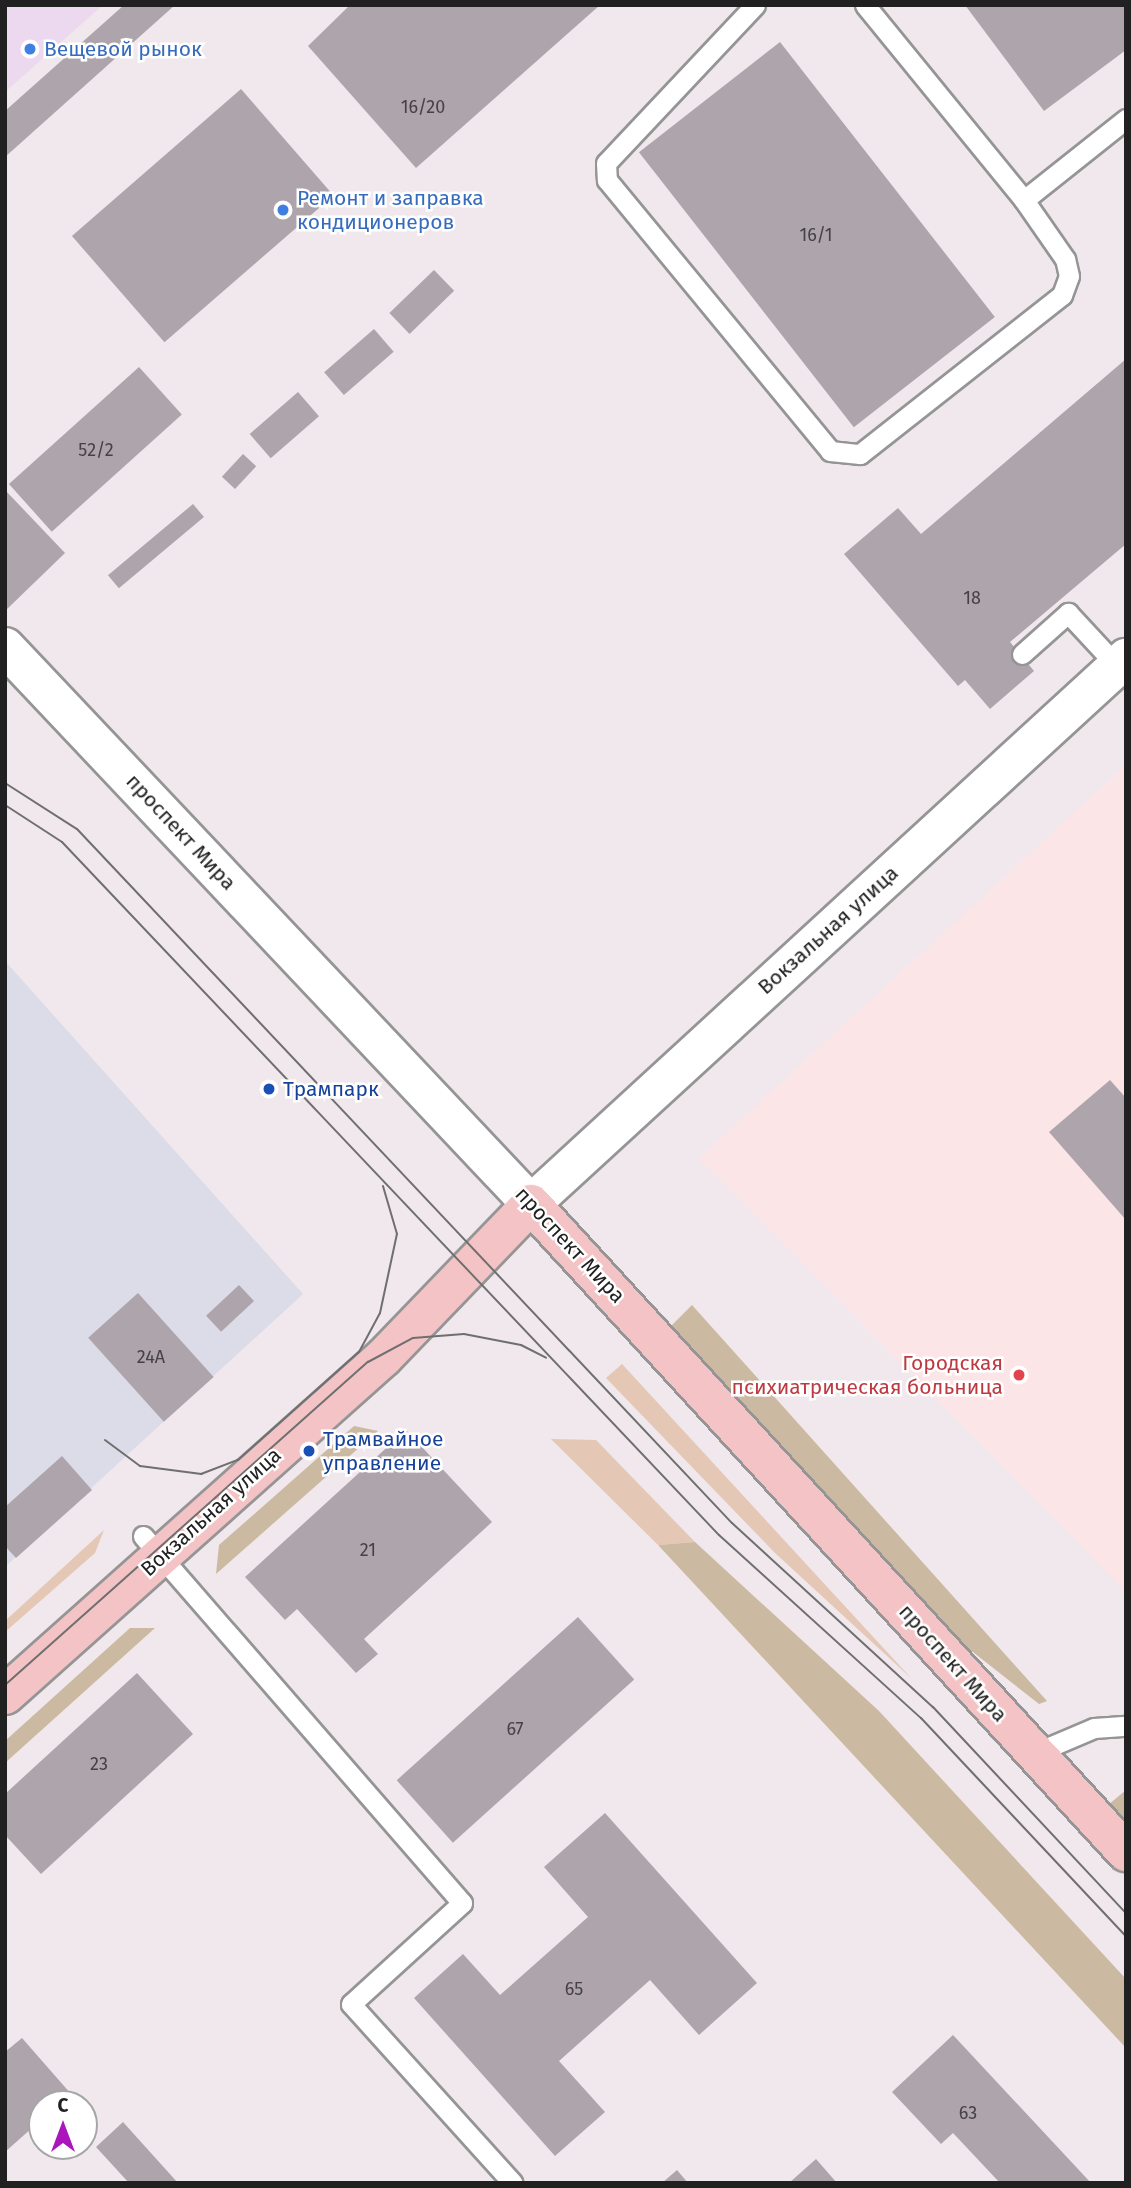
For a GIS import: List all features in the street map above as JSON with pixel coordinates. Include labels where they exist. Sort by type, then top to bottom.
[{"type":"street","name":"проспект Мира","points":[[5,647],[531,1204],[1126,1852]]},
{"type":"street","name":"Вокзальная улица","points":[[5,1695],[152,1546],[531,1204],[1122,662]]},
{"type":"street","name":"Вокзальная улица","points":[[5,1662],[152,1546]]},
{"type":"lane","points":[[755,5],[606,163],[607,180],[830,451],[860,454],[1062,295],[1069,275],[1065,259],[1024,200],[865,5]]},
{"type":"lane","points":[[1024,200],[1126,119]]},
{"type":"lane","points":[[1022,654],[1068,613],[1122,662]]},
{"type":"lane","points":[[152,1546],[462,1903],[351,2004],[513,2183]]},
{"type":"lane","points":[[1035,1753],[1094,1728],[1126,1726]]},
{"type":"shaded area","name":"Вещевой рынок","points":[[5,5],[103,5],[5,92]]},
{"type":"shaded area","name":"Городская психиатрическая больница","points":[[1126,765],[1126,1591],[699,1158]]},
{"type":"shaded area","points":[[5,961],[303,1294],[5,1567]]},
{"type":"shaded area","points":[[692,1305],[1047,1701],[1039,1704],[964,1645],[670,1327]]},
{"type":"shaded area","points":[[622,1364],[911,1678],[775,1553],[606,1378]]},
{"type":"shaded area","points":[[354,1426],[378,1431],[216,1574],[219,1545]]},
{"type":"shaded area","points":[[551,1439],[596,1440],[695,1542],[658,1545]]},
{"type":"shaded area","points":[[104,1530],[95,1553],[5,1632],[5,1621]]},
{"type":"shaded area","points":[[695,1542],[879,1711],[1126,1979],[1126,2048],[658,1545]]},
{"type":"shaded area","points":[[130,1628],[155,1628],[5,1763],[5,1741]]},
{"type":"shaded area","points":[[1126,1790],[1126,1824],[1108,1805]]},
{"type":"building","points":[[124,5],[175,5],[5,157],[5,111]]},
{"type":"building","points":[[350,5],[600,5],[416,168],[308,46]]},
{"type":"building","points":[[965,5],[1126,5],[1126,50],[1044,111]]},
{"type":"building","points":[[780,42],[995,317],[854,427],[639,152]]},
{"type":"building","points":[[241,89],[334,195],[164,342],[72,236]]},
{"type":"building","points":[[434,270],[454,291],[410,334],[389,313]]},
{"type":"building","points":[[374,329],[394,352],[344,395],[324,372]]},
{"type":"building","points":[[1126,359],[1126,544],[1010,642],[1034,671],[990,709],[965,680],[958,686],[844,554],[898,508],[921,534]]},
{"type":"building","points":[[139,367],[182,415],[52,532],[9,484]]},
{"type":"building","points":[[298,392],[319,416],[271,458],[250,434]]},
{"type":"building","points":[[243,454],[256,466],[235,489],[222,477]]},
{"type":"building","points":[[5,490],[65,553],[5,611]]},
{"type":"building","points":[[193,504],[204,517],[119,588],[108,575]]},
{"type":"building","points":[[1110,1080],[1126,1098],[1126,1220],[1049,1132]]},
{"type":"building","points":[[239,1285],[254,1301],[221,1332],[206,1316]]},
{"type":"building","points":[[138,1293],[214,1377],[164,1422],[88,1338]]},
{"type":"building","points":[[406,1430],[492,1522],[364,1639],[378,1654],[356,1673],[297,1609],[285,1620],[245,1577]]},
{"type":"building","points":[[62,1456],[92,1490],[16,1558],[5,1546],[5,1507]]},
{"type":"building","points":[[578,1617],[634,1679],[453,1843],[397,1780]]},
{"type":"building","points":[[137,1673],[193,1734],[41,1874],[5,1835],[5,1794]]},
{"type":"building","points":[[605,1813],[757,1983],[699,2035],[650,1980],[559,2061],[605,2112],[555,2156],[414,1998],[463,1954],[500,1995],[588,1917],[544,1867]]},
{"type":"building","points":[[953,2035],[1091,2183],[1000,2183],[953,2133],[941,2144],[892,2092]]},
{"type":"building","points":[[22,2038],[68,2090],[28,2090],[28,2131],[5,2152],[5,2052]]},
{"type":"building","points":[[123,2122],[178,2183],[129,2183],[98,2149],[98,2145]]},
{"type":"building","points":[[816,2159],[837,2183],[789,2183]]},
{"type":"building","points":[[677,2170],[688,2183],[662,2183]]},
{"type":"tram line","points":[[5,783],[77,829],[732,1523],[933,1707],[1126,1913]]},
{"type":"tram line","points":[[5,805],[62,842],[719,1535],[921,1718],[1126,1936]]},
{"type":"tram line","points":[[105,1440],[140,1466],[201,1474],[238,1460],[359,1352],[380,1313],[397,1234],[383,1186]]},
{"type":"tram line","points":[[5,1685],[368,1362],[413,1338],[464,1334],[521,1345],[546,1358]]},
{"type":"place","name":"Вещевой рынок","points":[[30,49]]},
{"type":"place","name":"Ремонт и заправка кондиционеров","points":[[283,210]]},
{"type":"place","name":"Трампарк","points":[[269,1089]]},
{"type":"place","name":"Городская психиатрическая больница","points":[[1019,1375]]},
{"type":"place","name":"Трамвайное управление","points":[[309,1451]]}]
